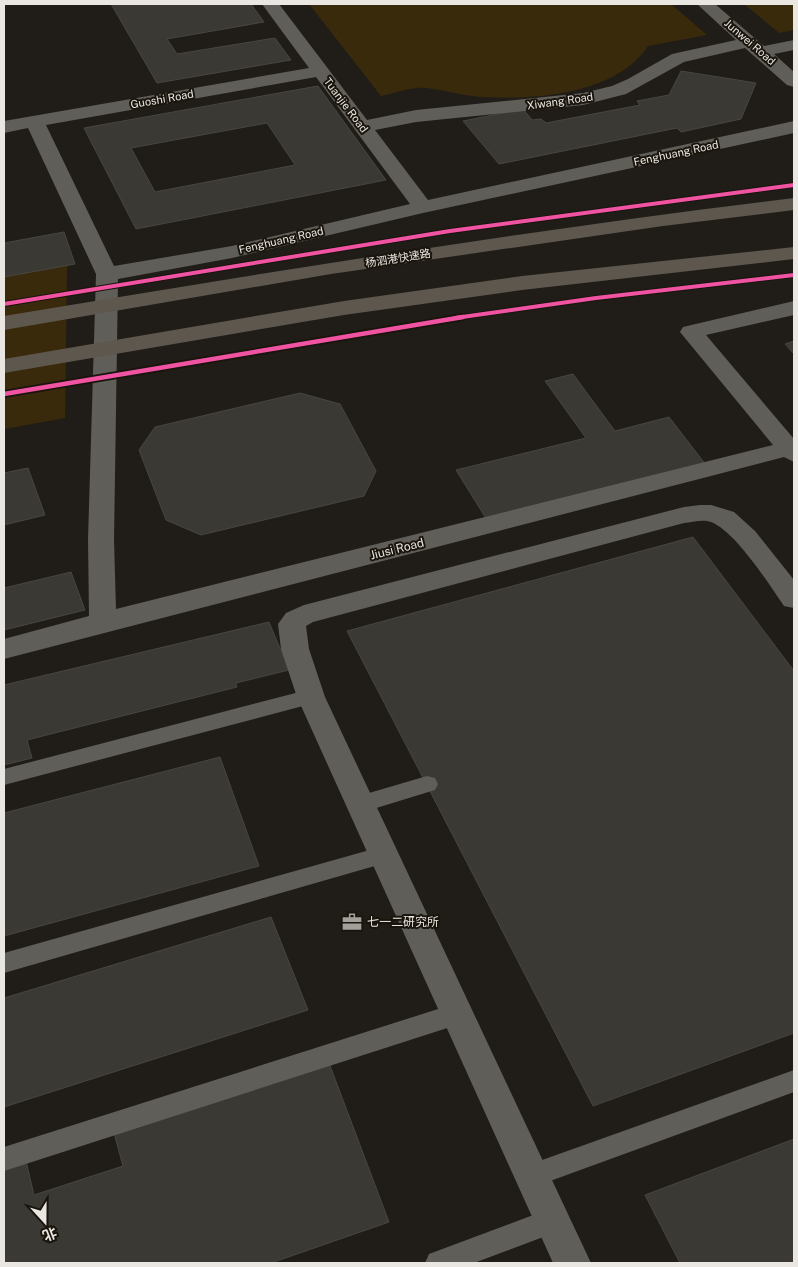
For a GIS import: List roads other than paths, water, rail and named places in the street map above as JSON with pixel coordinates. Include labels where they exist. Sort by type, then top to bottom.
[{"type":"highway","name":"杨泗港快速路","points":[[4,323],[351,265],[663,220],[794,204]]},
{"type":"highway","points":[[4,366],[364,305],[522,283],[794,253]]},
{"type":"street","name":"Tuanjie Road","points":[[270,4],[423,207]]},
{"type":"street","name":"Junwei Road","points":[[705,4],[794,81]]},
{"type":"street","name":"Xiwang Road","points":[[362,126],[416,116],[584,99],[619,90],[678,58],[755,47],[794,45]]},
{"type":"street","name":"Guoshi Road","points":[[4,128],[320,71]]},
{"type":"street","points":[[35,122],[107,274],[101,540],[103,622]]},
{"type":"street","name":"Fenghuang Road","points":[[107,274],[199,258],[423,207],[794,128]]},
{"type":"street","points":[[792,451],[690,332],[794,308]]},
{"type":"street","name":"Jiusi Road","points":[[4,650],[103,622],[792,451]]},
{"type":"street","points":[[572,1263],[311,697],[292,635],[292,624],[296,619],[684,515],[702,512],[716,514],[728,519],[741,532],[794,599]]},
{"type":"lane","points":[[4,777],[311,697]]},
{"type":"lane","points":[[360,804],[427,784]]},
{"type":"lane","points":[[4,963],[384,855]]},
{"type":"lane","points":[[4,1159],[457,1014]]},
{"type":"lane","points":[[531,1176],[794,1081]]},
{"type":"lane","points":[[439,1263],[552,1221]]},
{"type":"place","name":"七一二研究所","points":[[352,922]]}]
